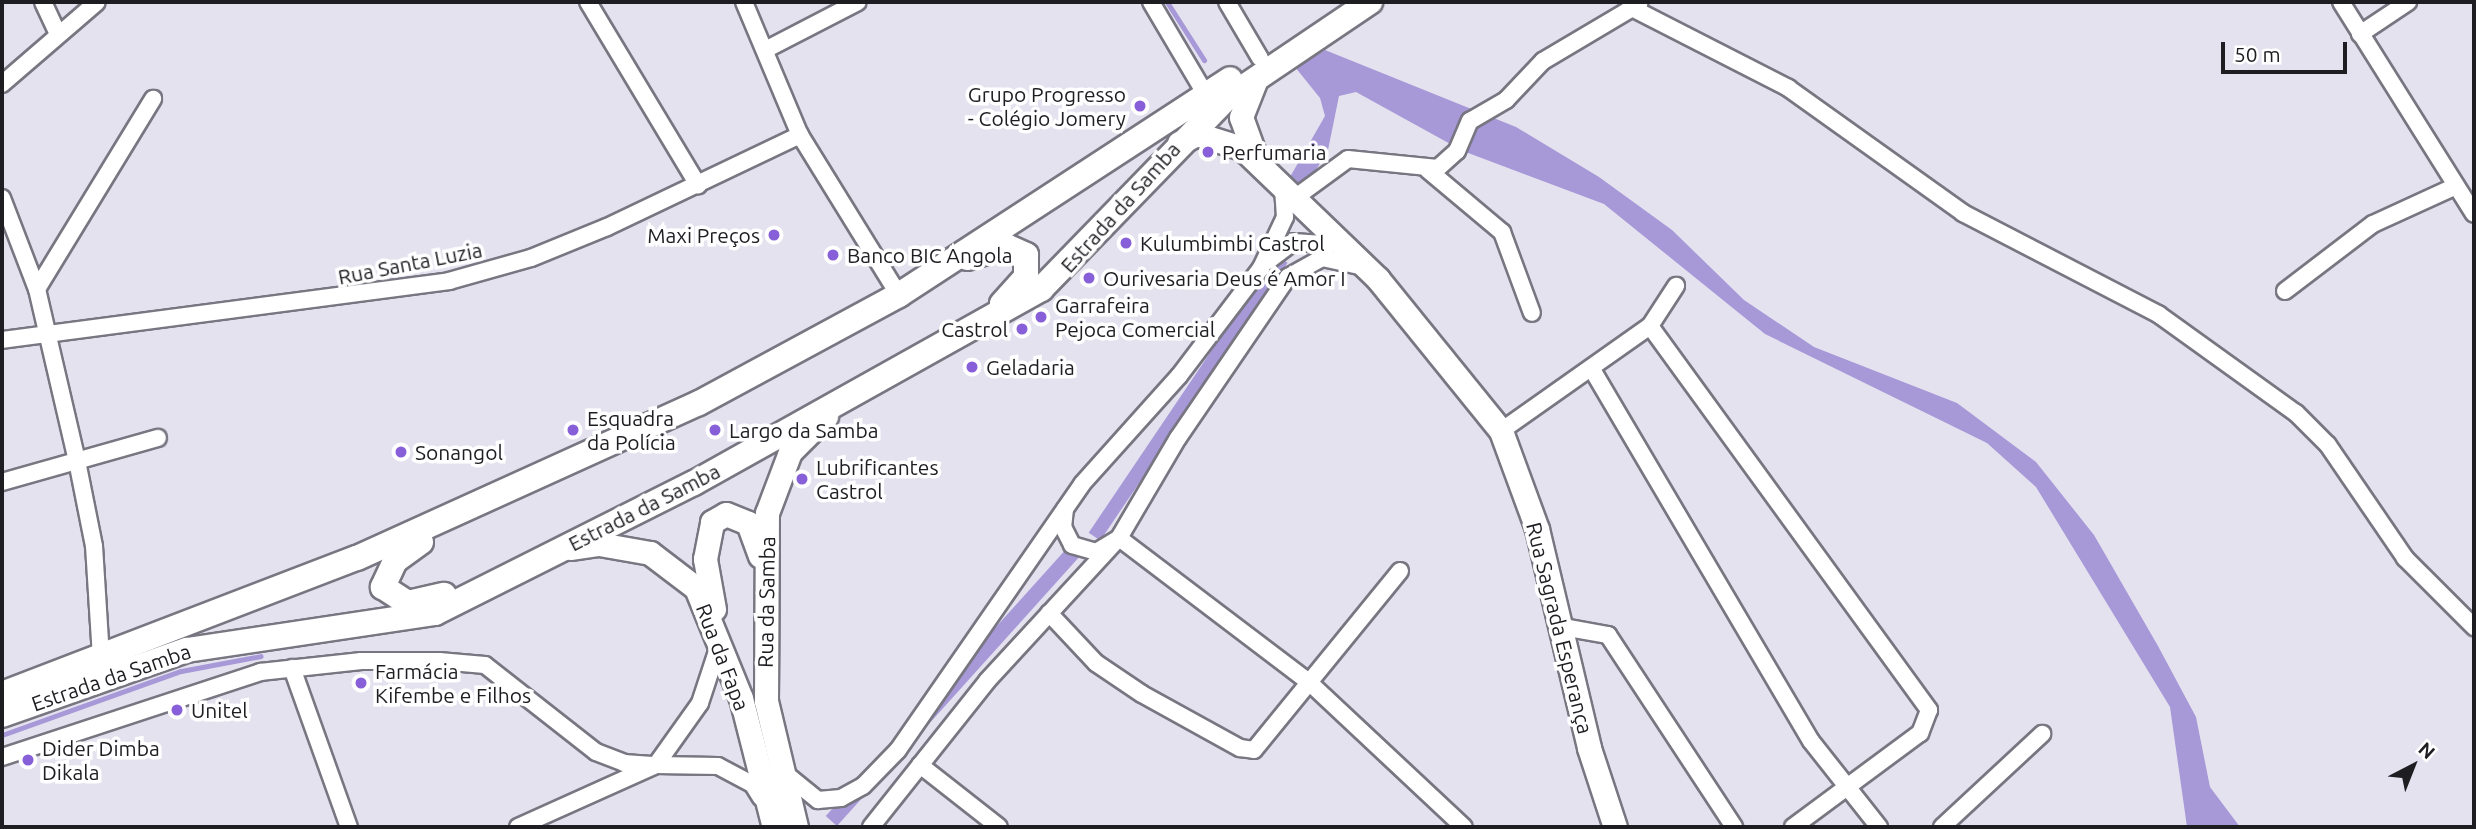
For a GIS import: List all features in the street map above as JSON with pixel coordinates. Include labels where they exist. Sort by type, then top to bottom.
[{"type":"main road","name":"Estrada da Samba","points":[[1317,28],[1344,2]]},
{"type":"main road","name":"Estrada da Samba","points":[[2,694],[465,512],[699,403],[899,295],[1206,95],[1268,61],[1317,28],[1370,2]]},
{"type":"main road","name":"Estrada da Samba","points":[[2,715],[187,650],[402,622],[497,584],[974,330],[1062,272],[1178,143],[1268,61]]},
{"type":"main road","points":[[1258,163],[1241,117],[1268,61]]},
{"type":"main road","points":[[1178,143],[1197,134],[1220,138],[1258,163],[1378,279],[1501,431]]},
{"type":"main road","points":[[935,272],[1006,246],[1026,255],[1026,277],[974,330]]},
{"type":"main road","name":"Rua da Samba","points":[[796,827],[766,701],[764,615],[767,513],[779,471],[806,433],[844,401]]},
{"type":"main road","name":"Rua Sagrada Esperança","points":[[1501,431],[1563,627],[1589,748],[1615,827]]},
{"type":"main road","points":[[465,512],[395,561],[383,587],[408,603],[497,584]]},
{"type":"main road","points":[[720,640],[705,541],[712,522],[726,514],[754,531],[764,615]]},
{"type":"main road","name":"Rua da Fapa","points":[[564,549],[617,546],[664,560],[696,588],[720,640],[772,827]]},
{"type":"street","points":[[43,2],[58,34]]},
{"type":"street","points":[[2,84],[97,2]]},
{"type":"street","points":[[588,2],[698,185]]},
{"type":"street","points":[[744,2],[767,48],[800,135],[899,295]]},
{"type":"street","points":[[767,48],[858,2]]},
{"type":"street","points":[[1151,2],[1206,95]]},
{"type":"street","points":[[1227,2],[1268,61]]},
{"type":"street","points":[[2341,2],[2474,214]]},
{"type":"street","points":[[2360,34],[2408,2]]},
{"type":"street","points":[[1428,170],[1461,140],[1485,111],[1506,100],[1542,61],[1637,4],[1788,88],[1963,212],[2158,314],[2296,412],[2328,445],[2405,558],[2474,627]]},
{"type":"street","points":[[37,289],[153,99]]},
{"type":"street","name":"Rua Santa Luzia","points":[[2,340],[449,281],[531,258],[698,185],[800,135]]},
{"type":"street","points":[[777,753],[789,781],[818,800],[863,786],[957,671],[1066,505],[1179,376],[1261,268],[1285,217],[1290,192],[1348,159],[1428,170],[1502,232],[1532,313]]},
{"type":"street","points":[[2285,290],[2373,224],[2456,186]]},
{"type":"street","points":[[2,198],[37,289],[77,461],[94,546],[101,656]]},
{"type":"street","points":[[1261,268],[1304,239],[1348,251]]},
{"type":"street","points":[[871,827],[920,765],[1049,614],[1119,538],[1178,438],[1288,277],[1308,262],[1339,258],[1378,279]]},
{"type":"street","points":[[1501,431],[1593,371],[1650,326],[1676,286]]},
{"type":"street","points":[[1650,326],[1929,710],[1920,733],[1793,827]]},
{"type":"street","points":[[1593,371],[1811,741],[1879,827]]},
{"type":"street","points":[[2,482],[158,438]]},
{"type":"street","points":[[1066,505],[1063,527],[1080,550],[1097,552],[1119,538]]},
{"type":"street","points":[[1119,538],[1311,684],[1464,827]]},
{"type":"street","points":[[1049,614],[1096,663],[1240,748],[1261,747],[1400,571]]},
{"type":"street","points":[[1563,627],[1608,635],[1734,827]]},
{"type":"street","points":[[656,765],[700,703],[720,640]]},
{"type":"street","name":"Estrada da Samba","points":[[2,757],[172,697],[292,668],[361,661],[485,665],[596,752],[656,765]]},
{"type":"street","points":[[292,668],[349,827]]},
{"type":"street","points":[[1942,827],[2042,734]]},
{"type":"street","points":[[517,827],[656,765],[698,762],[737,773],[753,785],[772,827]]},
{"type":"street","points":[[920,765],[999,827]]},
{"type":"shaded area","points":[[1325,50],[1516,127],[1599,177],[1672,230],[1744,300],[1814,347],[1957,403],[2036,462],[2094,535],[2158,646],[2196,717],[2210,787],[2240,827],[2187,827],[2170,707],[2036,487],[1987,443],[1765,334],[1604,204],[1463,151],[1356,92],[1339,96],[1328,150],[1304,190],[1290,177],[1325,116],[1320,98],[1295,67]]},
{"type":"shaded area","points":[[1276,255],[1288,263],[1100,541],[1089,533]]},
{"type":"shaded area","points":[[1068,547],[1079,557],[837,826],[826,816]]},
{"type":"waterway","points":[[1167,2],[1204,60]]},
{"type":"waterway","points":[[2,735],[181,671],[261,656]]},
{"type":"place","name":"Grupo Progresso - Colégio Jomery","points":[[1140,106]]},
{"type":"place","name":"Perfumaria","points":[[1208,152]]},
{"type":"place","name":"Maxi Preços","points":[[774,235]]},
{"type":"place","name":"Kulumbimbi Castrol","points":[[1126,243]]},
{"type":"place","name":"Banco BIC Angola","points":[[833,255]]},
{"type":"place","name":"Ourivesaria Deus é Amor I","points":[[1089,278]]},
{"type":"place","name":"Garrafeira Pejoca Comercial","points":[[1041,317]]},
{"type":"place","name":"Castrol","points":[[1022,329]]},
{"type":"place","name":"Geladaria","points":[[972,367]]},
{"type":"place","name":"Esquadra da Polícia","points":[[573,430]]},
{"type":"place","name":"Largo da Samba","points":[[715,430]]},
{"type":"place","name":"Sonangol","points":[[401,452]]},
{"type":"place","name":"Lubrificantes Castrol","points":[[802,479]]},
{"type":"place","name":"Farmácia Kifembe e Filhos","points":[[361,683]]},
{"type":"place","name":"Unitel","points":[[177,710]]},
{"type":"place","name":"Dider Dimba Dikala","points":[[28,760]]}]
